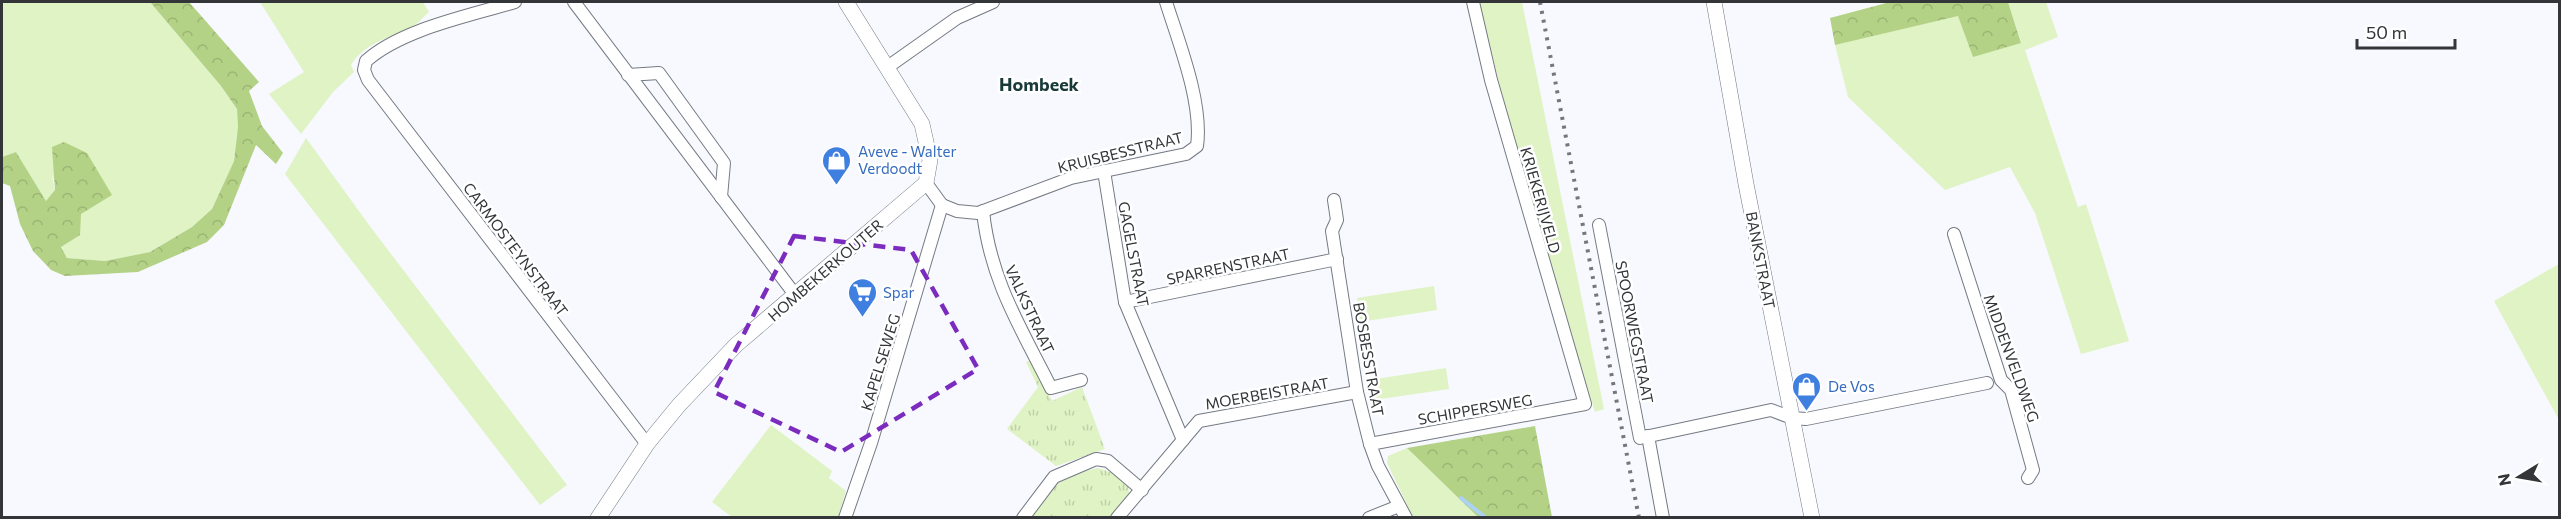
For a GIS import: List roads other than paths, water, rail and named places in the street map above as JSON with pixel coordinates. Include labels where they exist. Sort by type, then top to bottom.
[{"type":"street","name":"CARMOSTEYNSTRAAT","points":[[514,2],[433,27],[388,45],[366,61],[364,70],[368,80],[647,444]]},
{"type":"street","points":[[574,2],[796,296]]},
{"type":"street","points":[[846,2],[889,66],[925,130],[930,160],[926,183],[942,205]]},
{"type":"street","points":[[889,66],[957,18],[993,2]]},
{"type":"street","name":"KRUISBESSTRAAT","points":[[942,205],[957,211],[983,211],[1071,178],[1186,154],[1197,146],[1198,135],[1193,99],[1166,2]]},
{"type":"street","name":"KRIEKERIJVELD","points":[[1473,2],[1491,80],[1585,404]]},
{"type":"street","name":"BANKSTRAAT","points":[[1714,2],[1746,184],[1812,518]]},
{"type":"street","points":[[628,75],[659,73],[724,163],[721,197]]},
{"type":"street","name":"GAGELSTRAAT","points":[[1104,171],[1125,302],[1183,440]]},
{"type":"street","name":"HOMBEKERKOUTER","points":[[598,518],[647,444],[679,405],[736,345],[926,183]]},
{"type":"street","name":"BOSBESSTRAAT","points":[[1335,200],[1337,220],[1332,231],[1357,392],[1378,466],[1406,518]]},
{"type":"street","name":"KAPELSEWEG","points":[[845,518],[871,443],[942,205]]},
{"type":"street","name":"VALKSTRAAT","points":[[983,211],[986,241],[996,277],[1051,388],[1081,380]]},
{"type":"street","name":"SPOORWEGSTRAAT","points":[[1599,225],[1640,438],[1648,436],[1663,518]]},
{"type":"street","name":"MIDDENVELDWEG","points":[[1954,234],[2001,380],[2011,390],[2033,470],[2028,478]]},
{"type":"street","name":"SPARRENSTRAAT","points":[[1125,302],[1337,259]]},
{"type":"street","points":[[1648,436],[1771,410],[1792,418],[1806,419],[1987,382]]},
{"type":"street","name":"MOERBEISTRAAT","points":[[1117,518],[1199,421],[1357,392]]},
{"type":"street","name":"SCHIPPERSWEG","points":[[1370,444],[1585,404]]},
{"type":"street","points":[[1023,518],[1054,477],[1096,459],[1108,461],[1142,489]]},
{"type":"street","points":[[1370,518],[1399,506]]},
{"type":"waterway","points":[[1461,498],[1486,518]]},
{"type":"railway","points":[[1540,2],[1639,518]]},
{"type":"place","name":"Aveve - Walter Verdoodt","points":[[837,186]]},
{"type":"place","name":"Spar","points":[[862,318]]},
{"type":"place","name":"De Vos","points":[[1807,412]]},
{"type":"district","name":"Hombeek","points":[[1039,84]]}]
